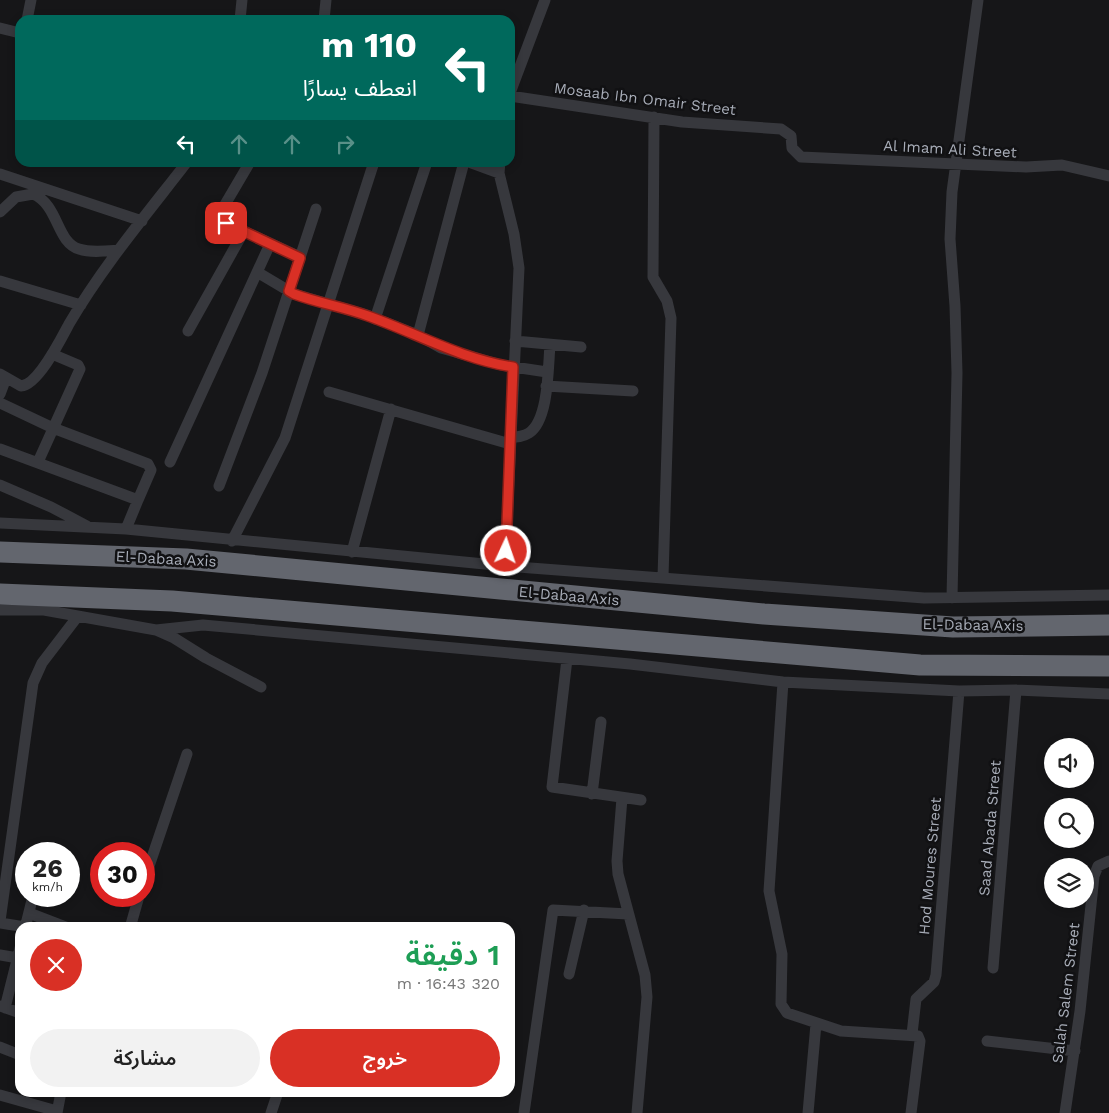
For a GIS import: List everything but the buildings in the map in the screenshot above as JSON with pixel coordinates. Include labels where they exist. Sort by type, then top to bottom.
[{"type":"highway","name":"El-Dabaa Axis","points":[[0,552],[186,559],[764,614],[953,627],[1109,625]]},
{"type":"highway","points":[[0,594],[172,601],[920,665],[1109,666]]},
{"type":"street","points":[[29,15],[31,0]]},
{"type":"street","points":[[240,15],[242,0]]},
{"type":"street","points":[[324,15],[326,0]]},
{"type":"street","points":[[515,81],[545,0]]},
{"type":"street","points":[[952,598],[957,373],[950,239],[952,192],[978,0]]},
{"type":"street","points":[[0,28],[15,32]]},
{"type":"street","name":"Mosaab Ibn Omair Street","points":[[515,96],[682,122],[780,129],[791,136],[792,148]]},
{"type":"street","points":[[654,117],[653,277],[667,301],[671,318],[663,577]]},
{"type":"street","name":"Al Imam Ali Street","points":[[792,148],[795,153],[806,158],[956,162],[1026,167],[1062,165],[1109,176]]},
{"type":"street","points":[[0,394],[3,376],[21,386],[29,384],[52,354],[80,305],[118,250],[183,167]]},
{"type":"street","points":[[247,167],[220,213],[222,220],[300,258]]},
{"type":"street","points":[[232,540],[285,438],[372,167]]},
{"type":"street","points":[[375,318],[425,167]]},
{"type":"street","points":[[418,336],[463,167]]},
{"type":"street","points":[[500,168],[519,268],[505,566]]},
{"type":"street","points":[[0,174],[142,221]]},
{"type":"street","points":[[0,212],[16,197],[33,194],[48,206],[66,239],[73,246],[87,251],[118,250]]},
{"type":"street","points":[[219,486],[262,373],[316,209]]},
{"type":"street","points":[[188,331],[244,231]]},
{"type":"street","points":[[170,462],[270,244]]},
{"type":"street","points":[[257,272],[298,296],[375,318],[442,348],[513,367],[547,372]]},
{"type":"street","points":[[0,281],[80,305]]},
{"type":"street","points":[[515,342],[581,347]]},
{"type":"street","points":[[329,392],[510,440],[523,436],[535,427],[542,413],[550,344]]},
{"type":"street","points":[[38,462],[80,368],[52,354]]},
{"type":"street","points":[[546,386],[633,391]]},
{"type":"street","points":[[0,403],[53,428],[150,466],[151,470],[126,529]]},
{"type":"street","points":[[352,552],[391,409]]},
{"type":"street","points":[[0,449],[138,500]]},
{"type":"street","points":[[0,485],[51,507],[91,528]]},
{"type":"street","points":[[0,523],[126,529],[505,566],[924,598],[1109,596]]},
{"type":"street","points":[[0,610],[44,610],[156,630],[183,642],[206,658],[261,687]]},
{"type":"street","points":[[15,925],[0,922],[33,683],[42,663],[78,616]]},
{"type":"street","points":[[156,630],[203,625],[567,659],[783,682],[959,691],[1016,690],[1109,694]]},
{"type":"street","points":[[567,659],[552,785],[555,789],[640,800]]},
{"type":"street","points":[[783,682],[769,891],[782,954],[781,1004],[787,1013],[841,1031],[912,1034],[918,1036],[920,1041],[911,1113]]},
{"type":"street","name":"Saad Abada Street","points":[[993,968],[1016,690]]},
{"type":"street","name":"Hod Moures Street","points":[[912,1034],[916,999],[931,985],[936,976],[959,691]]},
{"type":"street","points":[[592,794],[601,722]]},
{"type":"street","points":[[155,849],[187,754]]},
{"type":"street","points":[[622,798],[617,861],[628,914],[645,975],[647,997],[637,1113]]},
{"type":"street","name":"Salah Salem Street","points":[[1065,1113],[1075,1051],[1094,876],[1098,866],[1109,861]]},
{"type":"street","points":[[26,922],[30,907]]},
{"type":"street","points":[[132,922],[136,907]]},
{"type":"street","points":[[524,1113],[552,910],[555,908],[628,914]]},
{"type":"street","points":[[570,974],[584,910]]},
{"type":"street","points":[[29,913],[52,922]]},
{"type":"street","points":[[0,955],[15,953]]},
{"type":"street","points":[[15,977],[3,1007],[15,1011]]},
{"type":"street","points":[[808,1113],[816,1024]]},
{"type":"street","points":[[987,1041],[1075,1051]]},
{"type":"street","points":[[0,1047],[15,1053]]},
{"type":"street","points":[[0,1095],[57,1112],[60,1097]]},
{"type":"street","points":[[272,1113],[277,1097]]},
{"type":"route","points":[[226,223],[300,258],[289,291],[294,294],[367,315],[442,348],[487,362],[513,367],[506,551]]}]
